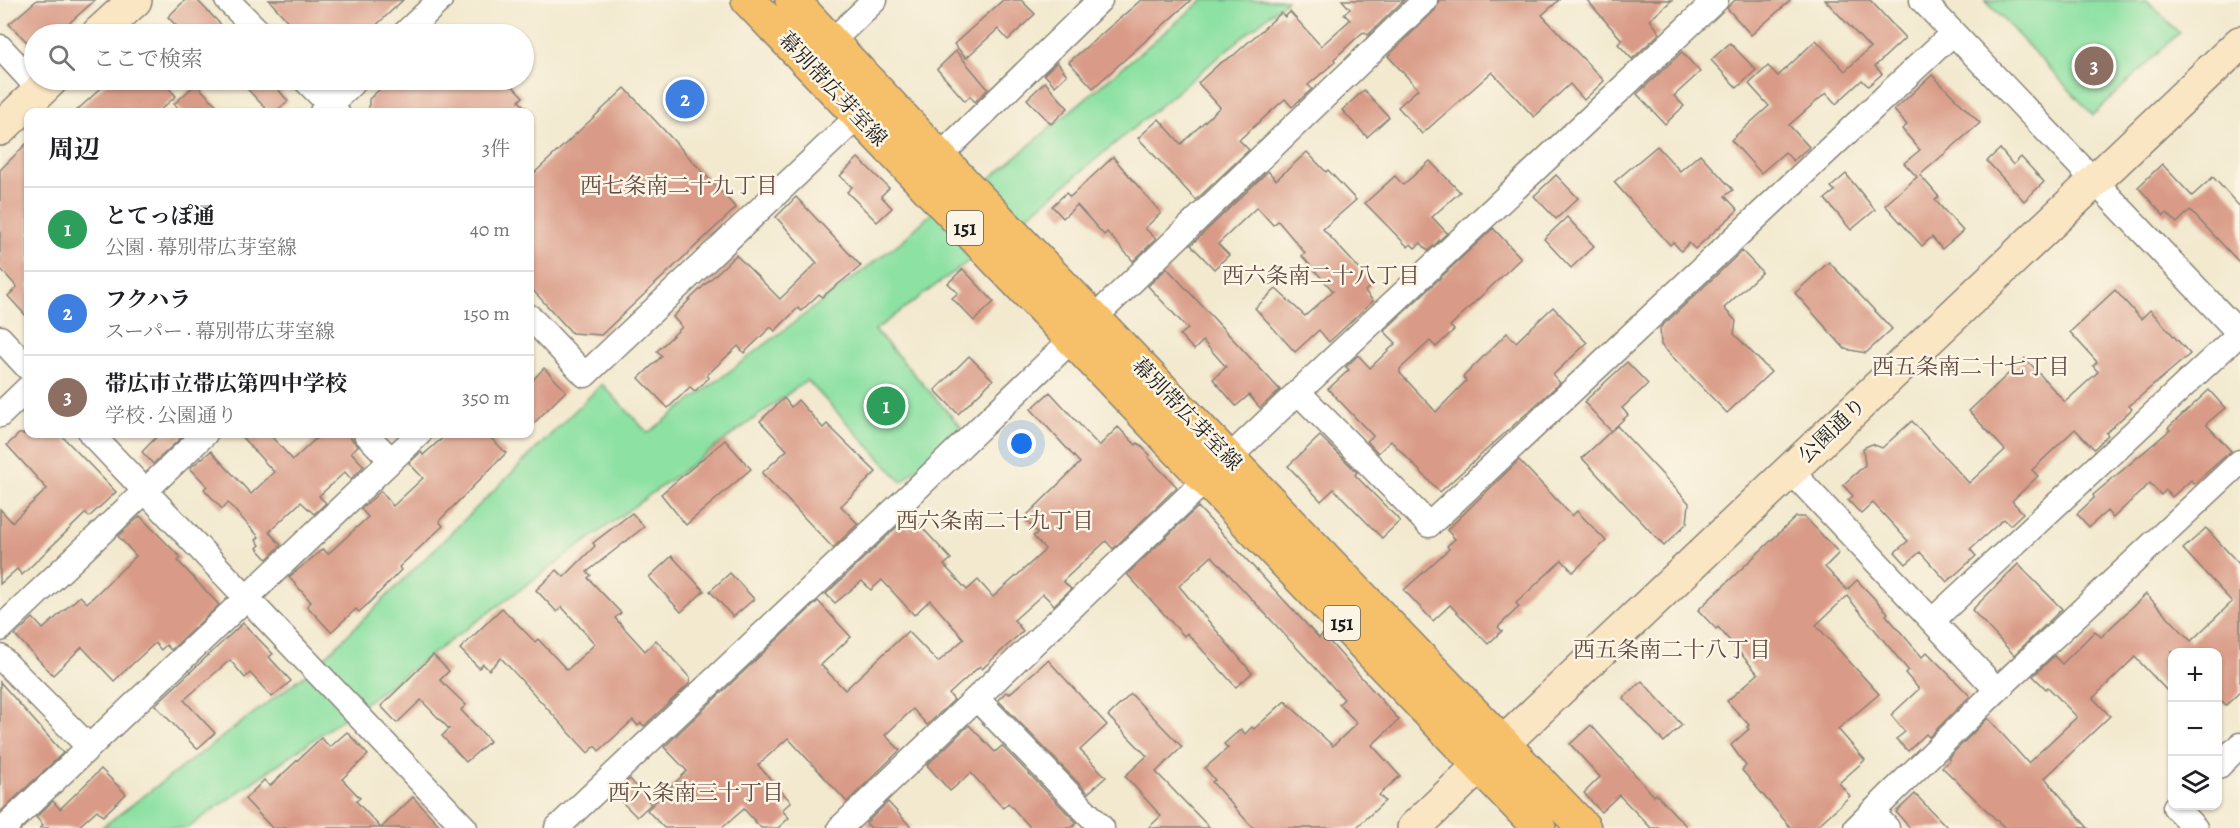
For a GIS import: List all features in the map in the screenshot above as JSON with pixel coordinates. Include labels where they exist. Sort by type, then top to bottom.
[{"type":"main road","name":"幕別帯広芽室線","points":[[748,0],[870,105],[939,157],[1584,828]]},
{"type":"main road","name":"幕別帯広芽室線","points":[[792,0],[831,42],[870,105],[1071,340],[1539,828]]},
{"type":"street","points":[[109,24],[135,0]]},
{"type":"street","points":[[227,0],[251,24]]},
{"type":"street","points":[[415,24],[440,0]]},
{"type":"street","points":[[831,42],[875,0]]},
{"type":"street","points":[[939,157],[1100,0]]},
{"type":"street","points":[[557,828],[908,497],[1425,0]]},
{"type":"street","points":[[840,828],[1298,392],[1716,0]]},
{"type":"street","points":[[1922,0],[2096,180],[2240,334],[1932,621]]},
{"type":"street","points":[[1298,392],[1429,525],[1953,33]]},
{"type":"street","name":"公園通り","points":[[1414,828],[2240,43]]},
{"type":"street","points":[[0,47],[24,67]]},
{"type":"street","points":[[0,129],[41,90]]},
{"type":"street","points":[[313,90],[327,108]]},
{"type":"street","points":[[331,108],[347,90]]},
{"type":"street","points":[[534,325],[585,375],[870,105]]},
{"type":"street","points":[[0,338],[24,364]]},
{"type":"street","points":[[0,415],[24,392]]},
{"type":"street","points":[[95,438],[465,828]]},
{"type":"street","points":[[0,629],[201,438]]},
{"type":"street","points":[[370,438],[391,460]]},
{"type":"street","points":[[4,828],[416,438]]},
{"type":"street","points":[[1872,823],[1997,690],[2240,462]]},
{"type":"street","points":[[1790,470],[1997,690]]},
{"type":"street","points":[[0,657],[89,747]]},
{"type":"street","points":[[977,699],[1102,828]]},
{"type":"street","points":[[2222,762],[2240,746]]},
{"type":"street","points":[[2178,810],[2195,828]]},
{"type":"green space","points":[[1203,0],[1287,0],[1011,230],[875,330],[961,427],[902,482],[807,380],[354,711],[187,828],[101,828],[314,668],[602,384],[648,433],[903,240],[964,183],[988,180]]},
{"type":"green space","points":[[1985,0],[2147,0],[2179,33],[2093,115]]},
{"type":"building","points":[[37,0],[95,0],[68,24],[24,24],[24,39],[9,24]]},
{"type":"building","points":[[185,0],[197,0],[220,24],[175,24],[168,17]]},
{"type":"building","points":[[269,0],[403,0],[378,24],[290,24]]},
{"type":"building","points":[[1003,0],[1021,0],[1035,14],[1008,40],[998,29],[966,58],[954,44]]},
{"type":"building","points":[[1141,0],[1191,0],[1093,88],[1069,62]]},
{"type":"building","points":[[1342,0],[1404,0],[1368,35],[1365,32],[1362,33],[1334,59],[1335,62],[1308,85],[1312,89],[1292,107],[1285,99],[1239,140],[1249,150],[1196,200],[1138,138],[1159,119],[1181,144],[1220,107],[1198,83],[1220,63],[1234,55],[1281,13],[1285,17],[1290,12],[1321,46],[1350,20],[1344,14],[1350,9]]},
{"type":"building","points":[[1439,0],[1559,0],[1542,15],[1604,81],[1584,100],[1570,84],[1534,117],[1492,72],[1422,134],[1398,107],[1418,89],[1388,56],[1435,10]]},
{"type":"building","points":[[1587,0],[1672,0],[1650,20],[1660,33],[1632,59],[1618,44],[1622,40]]},
{"type":"building","points":[[1735,0],[1791,0],[1751,35],[1727,8]]},
{"type":"building","points":[[1825,0],[1870,0],[1905,38],[1875,66],[1882,74],[1868,86],[1862,80],[1836,104],[1826,93],[1789,125],[1809,147],[1793,161],[1785,152],[1761,173],[1731,140],[1769,106],[1749,84],[1768,66],[1778,76],[1816,40],[1845,71],[1870,48]]},
{"type":"building","points":[[1730,43],[1756,70],[1737,88],[1711,60]]},
{"type":"building","points":[[956,51],[988,89],[975,102],[970,96],[965,101],[937,69]]},
{"type":"building","points":[[1682,52],[1700,72],[1674,96],[1684,106],[1665,124],[1637,94]]},
{"type":"building","points":[[1057,62],[1067,75],[1055,86],[1044,74]]},
{"type":"building","points":[[1932,75],[1980,123],[1920,175],[1939,197],[1935,200],[1963,231],[1942,249],[1932,237],[1922,246],[1885,205],[1917,177],[1904,163],[1920,150],[1902,129],[1907,125],[1894,110]]},
{"type":"building","points":[[1045,82],[1068,108],[1051,124],[1027,99]]},
{"type":"building","points":[[625,88],[736,208],[601,335],[572,333],[534,291],[534,173]]},
{"type":"building","points":[[99,90],[170,90],[176,96],[162,108],[79,108]]},
{"type":"building","points":[[189,90],[202,90],[219,108],[178,108],[174,104]]},
{"type":"building","points":[[248,90],[279,90],[288,101],[280,108],[265,108]]},
{"type":"building","points":[[379,90],[516,90],[523,97],[519,101],[526,108],[369,108],[369,99]]},
{"type":"building","points":[[1364,90],[1389,117],[1367,137],[1342,110]]},
{"type":"building","points":[[24,146],[24,314],[8,296],[17,287],[0,268],[0,170]]},
{"type":"building","points":[[1657,146],[1680,171],[1700,154],[1733,190],[1725,196],[1738,210],[1695,249],[1689,243],[1681,251],[1673,242],[1670,245],[1614,182]]},
{"type":"building","points":[[2000,149],[2013,165],[2021,157],[2044,182],[2024,201],[1987,161]]},
{"type":"building","points":[[1307,152],[1326,172],[1328,170],[1356,200],[1323,229],[1373,284],[1365,291],[1373,301],[1329,342],[1319,330],[1295,352],[1255,308],[1276,289],[1305,316],[1333,291],[1302,256],[1305,253],[1278,221],[1273,225],[1257,207],[1218,244],[1229,255],[1214,269],[1191,245],[1268,171],[1276,180]]},
{"type":"building","points":[[1113,157],[1161,213],[1145,228],[1156,239],[1133,261],[1107,232],[1104,235],[1077,205],[1063,218],[1052,206],[1066,193],[1070,197]]},
{"type":"building","points":[[858,158],[889,188],[881,196],[892,208],[877,222],[847,192],[852,187],[840,176]]},
{"type":"building","points":[[1430,161],[1460,192],[1432,217],[1447,233],[1428,251],[1421,243],[1415,248],[1411,244],[1408,247],[1365,203],[1395,176],[1403,185]]},
{"type":"building","points":[[2162,164],[2192,196],[2213,177],[2240,207],[2240,263],[2190,210],[2177,223],[2167,213],[2164,216],[2138,187]]},
{"type":"building","points":[[1846,174],[1875,210],[1851,230],[1825,199],[1835,191],[1831,187]]},
{"type":"building","points":[[1556,175],[1578,198],[1556,219],[1534,196]]},
{"type":"building","points":[[796,197],[861,266],[822,297],[819,294],[801,311],[798,308],[775,331],[771,327],[744,353],[738,346],[707,375],[709,378],[695,391],[690,387],[668,408],[639,378],[662,356],[657,351],[682,327],[673,317],[692,297],[736,255],[780,299],[817,263],[776,217]]},
{"type":"building","points":[[1567,217],[1594,246],[1571,268],[1544,239]]},
{"type":"building","points":[[1493,228],[1521,258],[1450,326],[1454,330],[1436,347],[1430,341],[1400,369],[1400,373],[1436,412],[1466,381],[1463,377],[1507,333],[1516,342],[1553,307],[1587,343],[1553,375],[1560,383],[1440,492],[1391,441],[1378,453],[1367,441],[1373,436],[1328,389],[1349,370],[1346,367],[1358,355],[1370,368],[1396,343],[1384,331]]},
{"type":"building","points":[[1742,251],[1762,272],[1724,308],[1736,321],[1734,334],[1771,372],[1727,413],[1661,345],[1660,328]]},
{"type":"building","points":[[1829,262],[1892,329],[1866,353],[1845,349],[1795,293]]},
{"type":"building","points":[[1167,268],[1280,390],[1260,408],[1249,395],[1236,406],[1213,379],[1226,367],[1203,341],[1194,350],[1180,335],[1188,329],[1148,286]]},
{"type":"building","points":[[963,269],[994,302],[974,321],[952,298],[958,293],[948,283]]},
{"type":"building","points":[[2115,290],[2141,319],[2150,310],[2190,354],[2129,406],[2132,409],[2106,433],[2108,435],[2094,449],[2075,429],[2032,470],[2038,476],[2012,501],[2023,513],[2010,525],[2004,519],[1970,549],[1976,556],[1947,582],[1920,552],[1906,564],[1895,552],[1908,541],[1873,503],[1861,514],[1848,500],[1853,496],[1843,485],[1865,465],[1863,448],[1872,444],[1882,448],[1912,421],[1969,483],[2005,450],[1969,411],[2025,358],[2065,402],[2098,372],[2093,366],[2097,362],[2070,332]]},
{"type":"building","points":[[969,356],[993,380],[958,414],[935,390]]},
{"type":"building","points":[[1627,362],[1648,384],[1622,408],[1628,415],[1611,431],[1584,402]]},
{"type":"building","points":[[544,368],[566,391],[534,423],[534,379]]},
{"type":"building","points":[[2209,390],[2225,408],[2206,424],[2231,451],[2194,484],[2191,480],[2172,497],[2166,490],[2161,495],[2150,483],[2113,518],[2107,511],[2089,527],[2077,514],[2094,498],[2093,495],[2170,430],[2168,428]]},
{"type":"building","points":[[1050,392],[1099,446],[1118,427],[1150,455],[1148,457],[1177,487],[1113,549],[1106,541],[1063,581],[1071,589],[1054,605],[1043,594],[1014,620],[1023,631],[982,669],[980,666],[949,694],[954,700],[927,725],[913,709],[885,735],[900,750],[847,802],[788,738],[758,765],[791,802],[782,810],[789,818],[778,828],[761,828],[744,809],[722,828],[664,828],[647,810],[687,771],[664,747],[818,601],[851,637],[821,665],[845,690],[908,631],[938,662],[964,639],[930,600],[914,615],[882,580],[871,590],[862,581],[835,603],[826,594],[902,522],[910,529],[917,522],[951,559],[944,565],[967,590],[978,580],[993,597],[1043,552],[1045,549],[1033,536],[1038,533],[1024,518],[1080,463],[1031,409]]},
{"type":"building","points":[[784,398],[791,407],[798,400],[823,428],[827,424],[876,472],[841,506],[858,524],[833,548],[762,473],[787,450],[760,421]]},
{"type":"building","points":[[1617,426],[1689,503],[1687,523],[1664,546],[1582,458]]},
{"type":"building","points":[[19,434],[24,434],[24,438],[64,438],[116,492],[89,517],[86,513],[22,575],[17,569],[0,584],[0,509],[12,522],[47,489],[7,445]]},
{"type":"building","points":[[1320,436],[1357,472],[1355,475],[1400,521],[1382,538],[1334,489],[1321,501],[1288,466]]},
{"type":"building","points":[[155,438],[181,438],[153,464],[142,452]]},
{"type":"building","points":[[243,438],[273,438],[293,460],[317,438],[351,438],[358,446],[351,452],[364,466],[351,479],[345,472],[319,496],[326,503],[314,514],[301,502],[269,532],[281,545],[267,559],[257,548],[260,545],[256,540],[259,537],[228,503],[222,509],[204,489],[207,486],[190,468],[211,451],[251,494],[274,472]]},
{"type":"building","points":[[442,438],[491,438],[506,453],[439,521],[443,526],[399,567],[401,570],[371,601],[359,612],[356,609],[331,632],[307,606],[311,602],[289,577],[323,549],[328,554],[368,517],[361,509],[381,491],[393,506],[423,478],[409,463],[421,452],[423,455]]},
{"type":"building","points":[[725,440],[751,469],[686,525],[661,494]]},
{"type":"building","points":[[1519,460],[1572,516],[1577,511],[1606,541],[1573,572],[1562,560],[1516,603],[1519,607],[1498,627],[1502,631],[1488,644],[1450,605],[1433,621],[1404,590],[1449,549],[1447,546],[1455,539],[1447,530]]},
{"type":"building","points":[[1198,507],[1319,638],[1323,634],[1399,720],[1372,745],[1400,776],[1379,795],[1385,801],[1356,828],[1253,828],[1212,782],[1215,780],[1205,768],[1228,748],[1224,744],[1241,729],[1245,734],[1252,727],[1254,729],[1285,701],[1333,746],[1357,723],[1339,704],[1344,699],[1212,556],[1179,586],[1252,673],[1236,687],[1187,633],[1184,636],[1127,574]]},
{"type":"building","points":[[632,513],[644,527],[587,572],[591,575],[588,578],[621,613],[615,618],[645,651],[656,640],[690,678],[689,684],[644,726],[641,723],[638,726],[633,720],[599,751],[595,746],[588,753],[501,658],[489,670],[483,664],[479,668],[460,649],[502,608],[535,642],[538,639],[567,670],[595,644],[562,607],[557,612],[536,590],[557,570],[564,577],[595,546],[593,543]]},
{"type":"building","points":[[140,516],[181,558],[178,561],[219,605],[171,650],[166,645],[161,650],[155,643],[114,681],[82,647],[53,675],[15,635],[33,618],[43,629],[80,596],[87,603],[136,556],[118,536]]},
{"type":"building","points":[[1796,517],[1805,517],[1839,553],[1825,567],[1847,590],[1857,580],[1888,613],[1886,615],[1922,657],[1927,652],[1970,696],[1929,737],[1926,734],[1908,751],[1896,739],[1905,732],[1891,715],[1919,689],[1905,673],[1908,670],[1847,596],[1816,625],[1879,694],[1838,729],[1865,760],[1839,783],[1850,796],[1815,828],[1791,828],[1742,770],[1746,766],[1731,745],[1749,729],[1747,727],[1749,725],[1727,701],[1758,674],[1718,627],[1716,629],[1698,610]]},
{"type":"building","points":[[2206,528],[2240,565],[2240,692],[2226,705],[2222,701],[2222,648],[2168,648],[2168,692],[2135,657],[2093,698],[2110,716],[2045,778],[2088,828],[2005,828],[1942,767],[1988,718],[2028,763],[2077,717],[2048,687],[2046,689],[2033,676],[2054,656],[2062,664],[2095,631],[2101,637],[2146,594],[2191,641],[2232,602],[2183,549]]},
{"type":"building","points":[[672,556],[704,591],[681,612],[649,577]]},
{"type":"building","points":[[2018,564],[2062,609],[2014,655],[1972,610]]},
{"type":"building","points":[[730,573],[754,599],[733,617],[710,591]]},
{"type":"building","points":[[243,623],[273,654],[269,657],[291,681],[272,697],[250,673],[245,678],[230,660],[184,700],[215,733],[197,749],[155,705]]},
{"type":"building","points":[[433,655],[449,671],[440,680],[466,705],[461,710],[490,741],[466,762],[442,736],[449,729],[421,700],[397,723],[381,706]]},
{"type":"building","points":[[1048,660],[1107,725],[1080,750],[1106,777],[1088,793],[998,700],[1006,692],[1009,694]]},
{"type":"building","points":[[1642,681],[1682,725],[1664,742],[1623,698]]},
{"type":"building","points":[[0,682],[63,753],[0,812]]},
{"type":"building","points":[[1131,694],[1182,747],[1156,772],[1210,828],[1148,828],[1161,816],[1125,776],[1147,756],[1108,716]]},
{"type":"building","points":[[969,725],[995,752],[1002,746],[1077,823],[1071,828],[1031,828],[1008,803],[1003,808],[971,773],[950,791],[927,765]]},
{"type":"building","points":[[1591,725],[1654,796],[1656,794],[1688,828],[1651,828],[1619,795],[1601,812],[1584,793],[1600,777],[1570,744]]},
{"type":"building","points":[[347,732],[368,755],[342,779],[360,798],[356,801],[381,828],[272,828],[245,799],[264,780],[270,786],[321,738],[330,747]]},
{"type":"building","points":[[101,769],[126,794],[103,816],[97,810],[77,828],[40,828],[43,825],[36,817],[53,801],[60,809]]},
{"type":"building","points":[[630,779],[651,804],[637,817],[614,794]]},
{"type":"building","points":[[1915,794],[1948,828],[1910,828],[1896,812]]},
{"type":"building","points":[[413,797],[442,828],[381,828]]},
{"type":"building","points":[[888,802],[912,828],[871,828],[866,823]]},
{"type":"place","name":"帯広市立帯広第四中学校","points":[[2094,66]]},
{"type":"place","name":"フクハラ","points":[[685,99]]},
{"type":"place","name":"とてっぽ通","points":[[886,406]]},
{"type":"district","name":"西七条南二十九丁目","points":[[679,185]]},
{"type":"district","name":"西六条南二十八丁目","points":[[1321,275]]},
{"type":"district","name":"西五条南二十七丁目","points":[[1971,366]]},
{"type":"district","name":"西六条南二十九丁目","points":[[995,520]]},
{"type":"district","name":"西五条南二十八丁目","points":[[1672,649]]},
{"type":"district","name":"西六条南三十丁目","points":[[696,792]]}]
